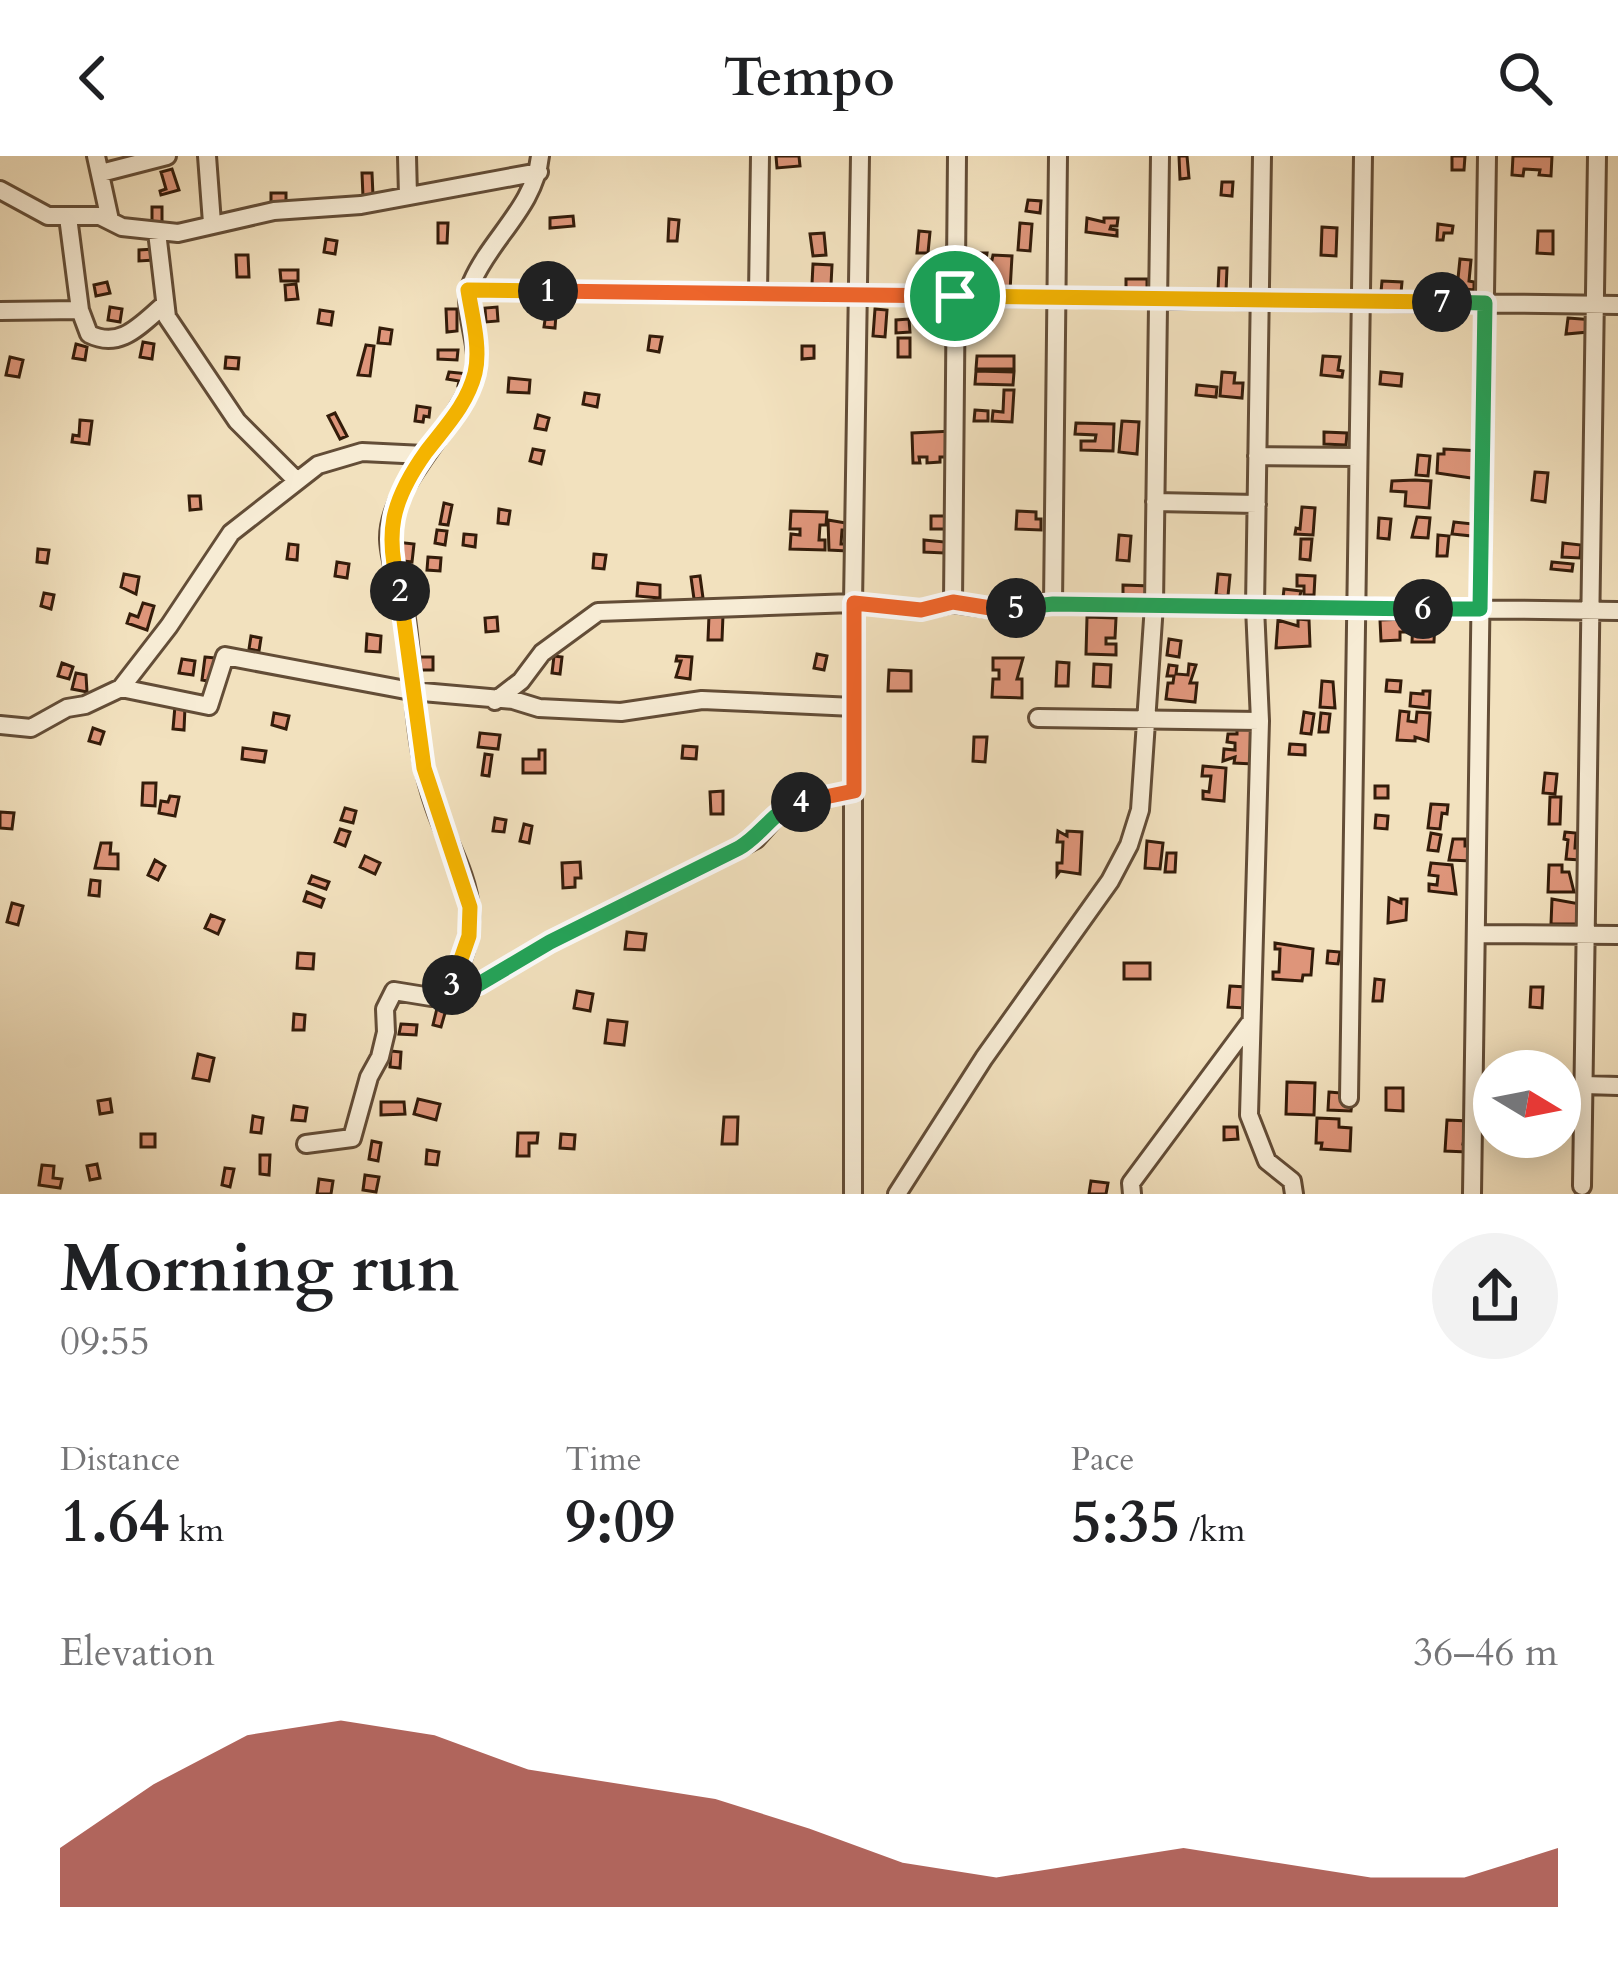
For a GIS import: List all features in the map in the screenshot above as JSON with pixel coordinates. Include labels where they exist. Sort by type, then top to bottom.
[{"type":"street","points":[[110,220],[99,165],[167,156]]},
{"type":"street","points":[[207,156],[212,224]]},
{"type":"street","points":[[407,156],[408,196]]},
{"type":"street","points":[[758,294],[760,156]]},
{"type":"street","points":[[854,1194],[860,156]]},
{"type":"street","points":[[953,602],[957,156]]},
{"type":"street","points":[[1053,604],[1058,156]]},
{"type":"street","points":[[897,1194],[984,1058],[1110,881],[1129,845],[1139,810],[1154,605],[1160,156]]},
{"type":"street","points":[[1262,156],[1255,607],[1260,721],[1249,1115],[1267,1161],[1292,1181],[1294,1194]]},
{"type":"street","points":[[1349,1097],[1363,156]]},
{"type":"street","points":[[1472,1194],[1487,156]]},
{"type":"street","points":[[1582,1186],[1598,156]]},
{"type":"street","points":[[0,190],[48,216],[100,215],[122,227],[178,233],[274,211],[361,205],[539,164],[531,193],[479,265],[468,290],[476,345],[474,376],[453,420],[424,454],[391,520],[389,540],[404,606],[424,768],[470,907],[469,936],[450,988]]},
{"type":"street","points":[[68,217],[80,310],[89,334],[112,341],[124,338],[165,304]]},
{"type":"street","points":[[157,232],[165,304],[173,328],[238,421],[297,481]]},
{"type":"street","points":[[468,290],[1618,304]]},
{"type":"street","points":[[0,311],[80,310]]},
{"type":"street","points":[[0,724],[31,728],[67,708],[121,688],[231,533],[318,464],[342,455],[424,454]]},
{"type":"street","points":[[1258,456],[1358,457]]},
{"type":"street","points":[[1155,502],[1257,504]]},
{"type":"street","points":[[495,701],[521,681],[542,653],[598,612],[854,603],[921,610],[953,602],[1003,610],[1053,604],[1618,611]]},
{"type":"street","points":[[121,688],[209,706],[225,656],[411,691],[513,700],[539,708],[621,712],[703,700],[854,707]]},
{"type":"street","points":[[1038,718],[1260,721]]},
{"type":"street","points":[[306,1144],[352,1138],[368,1077],[380,1058],[385,1009],[394,991],[431,997],[450,988],[479,984],[550,942],[756,839],[785,806],[854,791]]},
{"type":"street","points":[[1476,934],[1618,935]]},
{"type":"street","points":[[1128,1190],[1249,1023]]},
{"type":"street","points":[[1584,1085],[1618,1086]]},
{"type":"building","points":[[776,156],[799,156],[800,166],[777,168]]},
{"type":"building","points":[[1179,156],[1187,156],[1189,178],[1180,179]]},
{"type":"building","points":[[1452,156],[1465,156],[1464,170],[1452,170]]},
{"type":"building","points":[[1513,156],[1552,156],[1551,176],[1524,169],[1523,176],[1512,175]]},
{"type":"building","points":[[172,169],[179,190],[161,195],[166,189],[161,172]]},
{"type":"building","points":[[362,173],[372,173],[373,196],[363,197]]},
{"type":"building","points":[[1222,182],[1233,182],[1232,196],[1221,195]]},
{"type":"building","points":[[271,193],[286,193],[286,204],[271,204]]},
{"type":"building","points":[[1028,200],[1041,201],[1040,213],[1026,211]]},
{"type":"building","points":[[152,207],[162,207],[162,222],[152,222]]},
{"type":"building","points":[[573,216],[574,226],[550,228],[550,218]]},
{"type":"building","points":[[1087,218],[1104,222],[1104,218],[1118,218],[1117,226],[1110,229],[1117,230],[1117,236],[1086,232]]},
{"type":"building","points":[[669,219],[679,220],[677,241],[668,241]]},
{"type":"building","points":[[438,223],[448,223],[447,243],[438,243]]},
{"type":"building","points":[[1020,223],[1032,224],[1030,251],[1018,250]]},
{"type":"building","points":[[1438,224],[1453,226],[1443,240],[1437,240]]},
{"type":"building","points":[[1322,227],[1337,228],[1336,256],[1321,255]]},
{"type":"building","points":[[919,231],[930,232],[928,253],[917,253]]},
{"type":"building","points":[[1538,231],[1553,231],[1553,254],[1537,253]]},
{"type":"building","points":[[824,233],[826,255],[813,256],[810,234]]},
{"type":"building","points":[[326,239],[337,241],[335,254],[324,252]]},
{"type":"building","points":[[154,249],[154,260],[139,261],[139,250]]},
{"type":"building","points":[[975,253],[987,253],[986,260],[993,255],[1012,256],[1010,291],[976,289],[977,277],[995,279],[995,274],[993,266],[978,265]]},
{"type":"building","points":[[236,255],[248,255],[249,277],[237,277]]},
{"type":"building","points":[[1460,259],[1471,260],[1469,281],[1474,282],[1474,290],[1457,288]]},
{"type":"building","points":[[813,264],[832,265],[831,285],[812,284]]},
{"type":"building","points":[[1219,268],[1227,268],[1226,291],[1218,291]]},
{"type":"building","points":[[280,270],[298,270],[298,281],[281,281]]},
{"type":"building","points":[[1126,279],[1147,279],[1147,292],[1126,292]]},
{"type":"building","points":[[1382,281],[1402,282],[1401,293],[1381,292]]},
{"type":"building","points":[[107,282],[110,293],[96,296],[94,285]]},
{"type":"building","points":[[296,284],[298,299],[286,300],[285,285]]},
{"type":"building","points":[[110,307],[122,309],[120,322],[108,320]]},
{"type":"building","points":[[497,307],[498,321],[486,322],[485,308]]},
{"type":"building","points":[[446,309],[457,309],[457,331],[447,332]]},
{"type":"building","points":[[875,309],[887,310],[885,337],[873,336]]},
{"type":"building","points":[[320,310],[333,312],[331,325],[318,323]]},
{"type":"building","points":[[546,313],[556,314],[555,328],[544,327]]},
{"type":"building","points":[[1568,318],[1595,320],[1588,332],[1566,334]]},
{"type":"building","points":[[909,319],[910,332],[896,333],[896,320]]},
{"type":"building","points":[[380,328],[392,330],[390,344],[378,343]]},
{"type":"building","points":[[650,336],[662,337],[659,352],[648,350]]},
{"type":"building","points":[[898,338],[910,338],[910,357],[898,357]]},
{"type":"building","points":[[143,342],[154,344],[152,359],[140,357]]},
{"type":"building","points":[[76,344],[87,347],[85,360],[73,358]]},
{"type":"building","points":[[366,345],[374,346],[370,376],[358,375]]},
{"type":"building","points":[[802,346],[814,346],[814,358],[802,359]]},
{"type":"building","points":[[438,350],[458,350],[457,360],[438,359]]},
{"type":"building","points":[[977,356],[1014,356],[1014,369],[976,369]]},
{"type":"building","points":[[1323,356],[1340,357],[1342,377],[1321,375]]},
{"type":"building","points":[[10,357],[23,360],[19,377],[6,375]]},
{"type":"building","points":[[226,357],[239,358],[238,369],[225,368]]},
{"type":"building","points":[[976,371],[1014,372],[1013,385],[975,384]]},
{"type":"building","points":[[449,372],[469,374],[467,388],[447,379]]},
{"type":"building","points":[[1222,372],[1235,373],[1234,383],[1243,383],[1242,398],[1220,396]]},
{"type":"building","points":[[1381,372],[1402,374],[1401,386],[1380,384]]},
{"type":"building","points":[[509,378],[530,380],[529,393],[508,392]]},
{"type":"building","points":[[1197,385],[1217,387],[1216,397],[1196,395]]},
{"type":"building","points":[[1004,390],[1014,390],[1012,422],[992,421],[993,411],[1003,412]]},
{"type":"building","points":[[585,393],[599,395],[597,407],[583,404]]},
{"type":"building","points":[[417,406],[430,408],[423,422],[415,421]]},
{"type":"building","points":[[975,410],[988,411],[988,421],[974,421]]},
{"type":"building","points":[[335,413],[347,436],[340,439],[328,416]]},
{"type":"building","points":[[538,415],[549,418],[546,430],[535,428]]},
{"type":"building","points":[[80,420],[92,421],[89,444],[72,442],[73,435],[79,436]]},
{"type":"building","points":[[1122,421],[1139,422],[1137,454],[1119,452]]},
{"type":"building","points":[[1076,423],[1114,424],[1113,451],[1081,450],[1081,441],[1095,441],[1096,435],[1075,434]]},
{"type":"building","points":[[953,431],[947,457],[927,463],[927,457],[919,457],[920,463],[913,463],[912,433]]},
{"type":"building","points":[[1324,432],[1347,433],[1346,445],[1324,444]]},
{"type":"building","points":[[533,449],[544,451],[541,464],[530,461]]},
{"type":"building","points":[[1444,449],[1480,451],[1478,479],[1437,473],[1438,454],[1444,454]]},
{"type":"building","points":[[1418,455],[1430,456],[1428,476],[1416,475]]},
{"type":"building","points":[[1535,472],[1548,473],[1545,502],[1532,500]]},
{"type":"building","points":[[1392,481],[1431,481],[1429,508],[1405,506],[1406,492],[1391,491]]},
{"type":"building","points":[[189,496],[200,496],[201,509],[190,510]]},
{"type":"building","points":[[444,503],[452,505],[448,525],[440,524]]},
{"type":"building","points":[[1302,507],[1315,508],[1313,535],[1295,534]]},
{"type":"building","points":[[499,509],[510,511],[508,524],[498,523]]},
{"type":"building","points":[[791,511],[827,512],[819,540],[825,540],[825,550],[790,549],[791,534],[800,535],[800,529],[790,529]]},
{"type":"building","points":[[1017,511],[1036,512],[1041,530],[1016,529]]},
{"type":"building","points":[[931,516],[950,516],[950,529],[931,529]]},
{"type":"building","points":[[1417,517],[1430,518],[1428,538],[1412,537]]},
{"type":"building","points":[[1379,518],[1391,519],[1389,539],[1378,538]]},
{"type":"building","points":[[828,520],[846,523],[841,544],[847,544],[847,551],[829,550]]},
{"type":"building","points":[[1454,522],[1473,524],[1472,536],[1452,534]]},
{"type":"building","points":[[437,530],[447,531],[445,545],[435,543]]},
{"type":"building","points":[[464,534],[476,535],[475,547],[463,545]]},
{"type":"building","points":[[1119,535],[1131,536],[1129,561],[1117,560]]},
{"type":"building","points":[[1438,535],[1449,536],[1447,556],[1437,556]]},
{"type":"building","points":[[1301,539],[1312,539],[1310,560],[1300,559]]},
{"type":"building","points":[[924,540],[945,542],[944,553],[924,552]]},
{"type":"building","points":[[396,542],[414,544],[412,562],[395,560]]},
{"type":"building","points":[[1563,543],[1581,545],[1580,558],[1562,557]]},
{"type":"building","points":[[289,544],[298,545],[297,560],[287,559]]},
{"type":"building","points":[[38,549],[49,550],[47,563],[37,562]]},
{"type":"building","points":[[594,554],[606,555],[604,569],[593,568]]},
{"type":"building","points":[[428,557],[441,558],[440,571],[427,570]]},
{"type":"building","points":[[337,562],[349,564],[347,578],[335,576]]},
{"type":"building","points":[[1552,562],[1573,564],[1572,571],[1551,569]]},
{"type":"building","points":[[124,574],[139,577],[136,594],[121,587]]},
{"type":"building","points":[[1218,574],[1230,575],[1228,596],[1216,595]]},
{"type":"building","points":[[1297,575],[1315,576],[1314,595],[1304,595],[1304,586],[1297,586]]},
{"type":"building","points":[[700,576],[703,598],[694,599],[691,577]]},
{"type":"building","points":[[638,583],[660,585],[660,598],[637,596]]},
{"type":"building","points":[[1123,585],[1151,586],[1151,597],[1123,596]]},
{"type":"building","points":[[1284,589],[1301,591],[1299,600],[1283,598]]},
{"type":"building","points":[[44,593],[54,595],[51,609],[41,606]]},
{"type":"building","points":[[143,603],[154,606],[147,630],[127,623],[130,614],[138,617]]},
{"type":"building","points":[[709,615],[723,615],[722,640],[708,640]]},
{"type":"building","points":[[497,617],[498,631],[486,632],[485,618]]},
{"type":"building","points":[[1087,617],[1116,618],[1115,638],[1106,638],[1106,644],[1116,644],[1116,655],[1086,654]]},
{"type":"building","points":[[1298,619],[1309,620],[1310,646],[1276,648],[1278,620],[1298,626]]},
{"type":"building","points":[[1406,619],[1400,640],[1381,641],[1380,620]]},
{"type":"building","points":[[1413,620],[1435,620],[1434,642],[1412,642]]},
{"type":"building","points":[[367,634],[381,636],[380,652],[366,651]]},
{"type":"building","points":[[251,636],[261,638],[259,651],[249,649]]},
{"type":"building","points":[[1169,639],[1181,641],[1179,657],[1167,655]]},
{"type":"building","points":[[817,654],[827,656],[824,670],[814,668]]},
{"type":"building","points":[[554,656],[562,657],[560,674],[552,673]]},
{"type":"building","points":[[677,656],[692,657],[690,679],[676,677],[681,661],[676,661]]},
{"type":"building","points":[[205,657],[216,658],[213,682],[202,680]]},
{"type":"building","points":[[420,657],[433,657],[433,670],[419,670]]},
{"type":"building","points":[[993,658],[1023,658],[1017,679],[1022,679],[1022,698],[992,697],[993,679],[999,679]]},
{"type":"building","points":[[182,659],[195,661],[193,675],[179,673]]},
{"type":"building","points":[[1057,662],[1069,663],[1068,686],[1056,686]]},
{"type":"building","points":[[62,663],[73,667],[69,679],[58,676]]},
{"type":"building","points":[[1094,664],[1111,665],[1110,687],[1093,686]]},
{"type":"building","points":[[1189,664],[1196,665],[1190,683],[1197,683],[1195,702],[1166,699],[1174,676],[1167,676],[1169,665],[1177,666],[1176,674],[1188,675]]},
{"type":"building","points":[[889,670],[911,671],[911,691],[888,691]]},
{"type":"building","points":[[76,673],[86,675],[87,692],[72,689]]},
{"type":"building","points":[[1387,680],[1401,681],[1400,692],[1386,691]]},
{"type":"building","points":[[1322,681],[1333,682],[1335,708],[1320,707]]},
{"type":"building","points":[[1430,691],[1429,708],[1410,706],[1411,693]]},
{"type":"building","points":[[175,706],[185,707],[184,730],[173,729]]},
{"type":"building","points":[[1400,711],[1409,712],[1408,721],[1416,722],[1417,712],[1430,713],[1428,741],[1397,740]]},
{"type":"building","points":[[1304,712],[1314,714],[1311,734],[1301,733]]},
{"type":"building","points":[[274,713],[289,716],[286,729],[272,725]]},
{"type":"building","points":[[1321,713],[1330,714],[1328,732],[1319,732]]},
{"type":"building","points":[[1237,726],[1256,727],[1253,764],[1234,763],[1235,757],[1223,761],[1224,749],[1235,750],[1235,743],[1227,742],[1228,734],[1237,734]]},
{"type":"building","points":[[93,728],[104,732],[100,744],[89,741]]},
{"type":"building","points":[[480,733],[500,735],[498,749],[478,747]]},
{"type":"building","points":[[974,737],[987,737],[985,762],[973,761]]},
{"type":"building","points":[[1290,744],[1305,745],[1305,755],[1289,754]]},
{"type":"building","points":[[683,746],[697,747],[696,759],[682,758]]},
{"type":"building","points":[[243,748],[266,751],[264,762],[242,759]]},
{"type":"building","points":[[539,750],[545,750],[545,773],[523,773],[523,759],[539,759]]},
{"type":"building","points":[[485,754],[492,755],[489,776],[482,775]]},
{"type":"building","points":[[1203,766],[1226,768],[1224,801],[1203,799],[1211,776],[1202,776]]},
{"type":"building","points":[[1545,773],[1557,774],[1555,794],[1543,793]]},
{"type":"building","points":[[143,783],[156,783],[155,806],[142,805]]},
{"type":"building","points":[[1375,786],[1388,786],[1388,798],[1375,798]]},
{"type":"building","points":[[723,791],[723,814],[711,814],[710,792]]},
{"type":"building","points":[[170,796],[179,797],[175,816],[159,813],[161,801],[168,802]]},
{"type":"building","points":[[1550,797],[1561,797],[1560,824],[1549,824]]},
{"type":"building","points":[[1431,804],[1448,805],[1440,829],[1428,828]]},
{"type":"building","points":[[345,808],[356,811],[353,823],[341,820]]},
{"type":"building","points":[[0,812],[14,813],[12,829],[0,828]]},
{"type":"building","points":[[1376,815],[1388,816],[1387,829],[1375,828]]},
{"type":"building","points":[[495,818],[506,820],[504,832],[493,831]]},
{"type":"building","points":[[524,824],[532,826],[529,843],[520,841]]},
{"type":"building","points":[[340,829],[350,832],[345,846],[335,842]]},
{"type":"building","points":[[1058,831],[1067,836],[1067,831],[1082,832],[1080,874],[1060,871],[1057,875],[1063,842],[1057,842]]},
{"type":"building","points":[[1565,832],[1576,833],[1575,848],[1582,848],[1580,860],[1566,859]]},
{"type":"building","points":[[1431,833],[1441,835],[1438,851],[1428,850]]},
{"type":"building","points":[[1453,839],[1465,839],[1465,846],[1472,846],[1472,861],[1449,860]]},
{"type":"building","points":[[1147,841],[1163,843],[1160,869],[1145,868]]},
{"type":"building","points":[[101,843],[111,843],[110,854],[118,854],[118,869],[95,868]]},
{"type":"building","points":[[1167,853],[1176,853],[1175,872],[1165,872]]},
{"type":"building","points":[[365,856],[380,863],[375,874],[360,867]]},
{"type":"building","points":[[155,860],[165,866],[158,880],[148,875]]},
{"type":"building","points":[[580,862],[581,878],[575,878],[575,887],[563,888],[562,863]]},
{"type":"building","points":[[1431,863],[1452,865],[1456,894],[1429,891],[1429,884],[1437,885],[1438,876],[1429,875]]},
{"type":"building","points":[[1549,865],[1562,865],[1562,872],[1569,872],[1574,892],[1548,892]]},
{"type":"building","points":[[312,876],[329,882],[326,889],[309,883]]},
{"type":"building","points":[[91,880],[100,881],[99,896],[89,895]]},
{"type":"building","points":[[307,892],[324,899],[321,907],[304,901]]},
{"type":"building","points":[[1389,898],[1401,903],[1407,899],[1406,920],[1388,923]]},
{"type":"building","points":[[1552,899],[1580,904],[1589,924],[1551,924]]},
{"type":"building","points":[[12,903],[23,906],[18,925],[7,922]]},
{"type":"building","points":[[211,915],[224,920],[218,934],[205,928]]},
{"type":"building","points":[[627,932],[646,934],[644,950],[625,949]]},
{"type":"building","points":[[1275,943],[1313,949],[1311,975],[1303,975],[1302,981],[1273,979],[1273,972],[1279,972],[1280,949],[1275,949]]},
{"type":"building","points":[[1328,951],[1340,952],[1338,964],[1327,963]]},
{"type":"building","points":[[298,953],[314,954],[313,969],[297,968]]},
{"type":"building","points":[[1124,963],[1150,963],[1150,979],[1124,979]]},
{"type":"building","points":[[1375,979],[1384,980],[1382,1001],[1373,1001]]},
{"type":"building","points":[[1230,986],[1246,987],[1245,1008],[1228,1007]]},
{"type":"building","points":[[1531,987],[1543,987],[1542,1008],[1530,1007]]},
{"type":"building","points":[[577,991],[593,994],[590,1011],[574,1008]]},
{"type":"building","points":[[438,1004],[447,1006],[441,1027],[433,1025]]},
{"type":"building","points":[[294,1014],[305,1015],[304,1030],[293,1030]]},
{"type":"building","points":[[608,1020],[627,1022],[624,1045],[605,1043]]},
{"type":"building","points":[[401,1024],[417,1025],[416,1035],[399,1034]]},
{"type":"building","points":[[391,1051],[401,1052],[400,1068],[390,1067]]},
{"type":"building","points":[[198,1054],[214,1058],[209,1081],[193,1078]]},
{"type":"building","points":[[1287,1082],[1315,1083],[1314,1115],[1286,1114]]},
{"type":"building","points":[[1386,1088],[1403,1088],[1403,1111],[1386,1110]]},
{"type":"building","points":[[1329,1092],[1353,1094],[1351,1111],[1328,1110]]},
{"type":"building","points":[[110,1099],[112,1112],[100,1114],[98,1101]]},
{"type":"building","points":[[418,1099],[440,1104],[436,1120],[414,1114]]},
{"type":"building","points":[[381,1102],[404,1102],[405,1114],[381,1115]]},
{"type":"building","points":[[294,1106],[307,1108],[305,1121],[292,1120]]},
{"type":"building","points":[[253,1116],[263,1118],[261,1133],[251,1132]]},
{"type":"building","points":[[724,1117],[738,1117],[737,1144],[722,1144]]},
{"type":"building","points":[[1317,1118],[1339,1119],[1339,1127],[1351,1128],[1350,1151],[1321,1149],[1322,1143],[1316,1143]]},
{"type":"building","points":[[1447,1120],[1468,1121],[1463,1144],[1468,1145],[1467,1152],[1445,1151]]},
{"type":"building","points":[[1224,1127],[1237,1127],[1238,1139],[1224,1140]]},
{"type":"building","points":[[518,1133],[538,1133],[537,1143],[529,1143],[529,1156],[517,1156]]},
{"type":"building","points":[[141,1134],[155,1134],[155,1147],[141,1147]]},
{"type":"building","points":[[561,1134],[575,1135],[574,1149],[560,1148]]},
{"type":"building","points":[[372,1141],[381,1143],[378,1161],[369,1159]]},
{"type":"building","points":[[427,1150],[439,1152],[437,1165],[426,1164]]},
{"type":"building","points":[[260,1155],[270,1155],[269,1175],[260,1174]]},
{"type":"building","points":[[97,1164],[100,1178],[90,1180],[87,1166]]},
{"type":"building","points":[[42,1165],[54,1166],[53,1178],[62,1179],[60,1188],[39,1185]]},
{"type":"building","points":[[225,1168],[234,1169],[230,1187],[222,1185]]},
{"type":"building","points":[[365,1175],[379,1177],[376,1192],[363,1190]]},
{"type":"building","points":[[319,1179],[333,1181],[331,1194],[317,1194]]},
{"type":"building","points":[[1091,1181],[1108,1183],[1106,1194],[1089,1194]]},
{"type":"route","points":[[468,290],[955,296],[1485,303],[1480,609],[1053,604],[1003,610],[953,602],[921,610],[854,603],[854,791],[785,806],[756,839],[550,942],[479,984],[450,988],[469,936],[470,907],[435,808],[416,734],[410,644],[389,540],[391,520],[424,454],[453,420],[474,376],[476,345],[468,290]]}]
